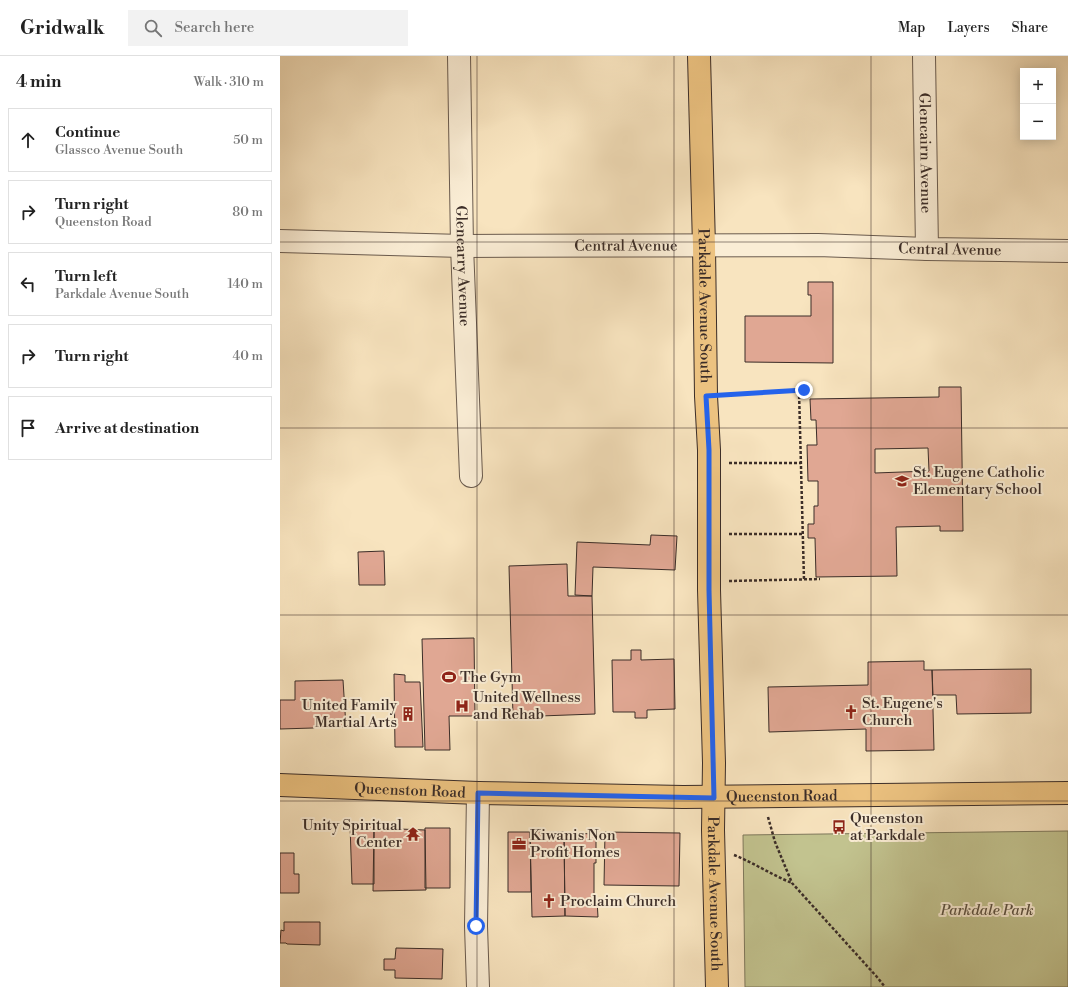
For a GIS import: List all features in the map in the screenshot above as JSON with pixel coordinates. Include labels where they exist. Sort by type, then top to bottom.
[{"type":"main road","name":"Parkdale Avenue South","points":[[699,56],[706,396],[709,464],[709,582],[717,987]]},
{"type":"main road","name":"Queenston Road","points":[[280,785],[478,793],[714,798],[1068,794]]},
{"type":"street","name":"Glencarry Avenue","points":[[459,56],[462,246],[471,476]]},
{"type":"street","name":"Glencairn Avenue","points":[[924,56],[927,249]]},
{"type":"street","name":"Central Avenue","points":[[280,241],[462,246],[818,245],[1068,252]]},
{"type":"street","points":[[478,793],[476,926],[478,987]]},
{"type":"path","points":[[706,396],[804,390]]},
{"type":"path","points":[[799,391],[804,580]]},
{"type":"path","points":[[709,464],[801,463]]},
{"type":"path","points":[[709,534],[803,534]]},
{"type":"path","points":[[709,582],[820,580]]},
{"type":"path","points":[[763,797],[775,842],[792,884],[885,987]]},
{"type":"path","points":[[714,847],[750,861],[773,875],[792,884]]},
{"type":"green space","name":"Parkdale Park","points":[[1068,831],[1068,987],[745,987],[743,835]]},
{"type":"building","points":[[808,282],[833,282],[833,363],[745,362],[745,316],[811,316],[811,295],[808,295]]},
{"type":"building","points":[[939,387],[961,387],[963,531],[940,531],[940,526],[896,527],[897,576],[816,577],[815,538],[808,538],[808,524],[814,524],[814,506],[818,506],[818,481],[808,481],[807,445],[817,445],[816,420],[811,420],[810,399],[939,397]],"holes":[[[928,448],[929,471],[875,473],[875,449]]]},
{"type":"building","points":[[651,535],[677,536],[675,570],[593,567],[592,596],[575,595],[577,542],[650,545]]},
{"type":"building","points":[[384,551],[385,585],[359,585],[358,552]]},
{"type":"building","points":[[567,564],[568,596],[592,596],[595,714],[513,717],[509,566]]},
{"type":"building","name":"The Gym","points":[[474,638],[475,716],[449,716],[450,750],[425,750],[422,639]]},
{"type":"building","points":[[631,650],[641,650],[641,660],[674,659],[675,709],[647,710],[647,718],[635,718],[635,712],[613,712],[612,660],[631,660]]},
{"type":"building","name":"St. Eugene's Church","points":[[924,661],[924,670],[932,670],[934,750],[866,751],[866,729],[769,732],[768,687],[868,685],[868,662]]},
{"type":"building","points":[[1031,669],[1031,713],[957,714],[956,695],[933,695],[932,670]]},
{"type":"building","name":"United Family Martial Arts","points":[[394,674],[405,675],[405,682],[420,682],[423,747],[395,747]]},
{"type":"building","points":[[343,680],[346,727],[280,729],[280,700],[295,700],[295,681]]},
{"type":"building","points":[[350,825],[374,826],[374,884],[352,884]]},
{"type":"building","points":[[374,828],[425,830],[426,890],[373,891]]},
{"type":"building","points":[[425,828],[450,828],[450,888],[425,888]]},
{"type":"building","points":[[508,832],[530,832],[531,892],[508,892]]},
{"type":"building","points":[[530,832],[564,832],[565,916],[532,917]]},
{"type":"building","points":[[605,832],[680,833],[679,886],[604,885]]},
{"type":"building","points":[[564,833],[596,834],[594,900],[597,900],[598,917],[565,916]]},
{"type":"building","points":[[280,853],[294,853],[294,874],[299,874],[299,893],[280,893]]},
{"type":"building","points":[[284,922],[320,922],[320,945],[280,943],[281,930],[284,931]]},
{"type":"building","points":[[396,948],[443,949],[442,979],[395,978],[395,970],[384,970],[384,959],[395,959]]},
{"type":"place","name":"St. Eugene Catholic Elementary School","points":[[902,481]]},
{"type":"place","name":"The Gym","points":[[449,677]]},
{"type":"place","name":"United Wellness and Rehab","points":[[462,706]]},
{"type":"place","name":"St. Eugene's Church","points":[[851,712]]},
{"type":"place","name":"United Family Martial Arts","points":[[408,714]]},
{"type":"place","name":"Queenston at Parkdale","points":[[839,827]]},
{"type":"place","name":"Unity Spiritual Center","points":[[413,834]]},
{"type":"place","name":"Kiwanis Non Profit Homes","points":[[519,844]]},
{"type":"place","name":"Proclaim Church","points":[[549,901]]},
{"type":"route","points":[[476,926],[478,793],[714,798],[709,590],[709,450],[706,396],[804,390]]}]
